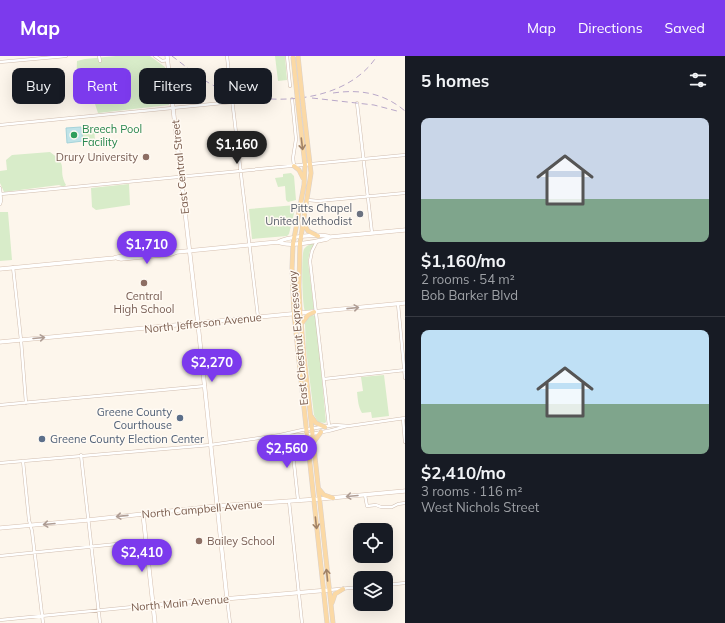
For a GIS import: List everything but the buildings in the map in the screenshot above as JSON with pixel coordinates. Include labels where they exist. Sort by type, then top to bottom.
[{"type":"main road","name":"East Chestnut Expressway","points":[[293,56],[305,165],[304,184],[293,244],[292,268],[294,314],[327,623]]},
{"type":"main road","name":"East Chestnut Expressway","points":[[298,56],[311,164],[308,200],[303,220],[300,243],[300,313],[333,623]]},
{"type":"main road","name":"East Central Street","points":[[168,58],[205,386],[227,599]]},
{"type":"main road","points":[[294,166],[299,170],[303,177],[304,184]]},
{"type":"main road","points":[[303,220],[308,231],[318,236]]},
{"type":"main road","points":[[0,269],[114,258],[121,256],[278,242],[281,240],[301,237],[330,237],[405,230]]},
{"type":"main road","points":[[278,242],[281,244],[293,244],[318,241],[330,237]]},
{"type":"main road","name":"North Jefferson Avenue","points":[[0,342],[405,303]]},
{"type":"main road","points":[[301,323],[308,315],[316,312]]},
{"type":"main road","points":[[310,414],[316,423],[327,426]]},
{"type":"main road","points":[[313,443],[321,432]]},
{"type":"main road","points":[[318,486],[322,494],[333,498]]},
{"type":"main road","name":"North Campbell Avenue","points":[[0,528],[217,506],[314,500],[405,491]]},
{"type":"main road","points":[[143,514],[154,623]]},
{"type":"main road","points":[[331,612],[334,596],[343,588]]},
{"type":"main road","name":"North Main Avenue","points":[[153,605],[329,590]]},
{"type":"street","points":[[0,62],[66,56]]},
{"type":"street","points":[[99,56],[100,61]]},
{"type":"street","points":[[155,56],[162,61],[168,58]]},
{"type":"street","points":[[227,56],[228,68]]},
{"type":"street","points":[[287,56],[290,86]]},
{"type":"street","points":[[292,99],[296,140],[293,158],[294,166]]},
{"type":"street","points":[[0,125],[232,101],[258,317]]},
{"type":"street","points":[[357,104],[372,233]]},
{"type":"street","points":[[1,194],[405,155]]},
{"type":"street","points":[[0,188],[0,204]]},
{"type":"street","points":[[308,200],[318,201],[405,193]]},
{"type":"street","points":[[318,241],[311,254],[310,261],[324,379],[327,426]]},
{"type":"street","points":[[13,268],[26,403]]},
{"type":"street","points":[[398,304],[405,378]]},
{"type":"street","points":[[324,379],[404,370]]},
{"type":"street","points":[[0,405],[205,386]]},
{"type":"street","points":[[312,431],[327,426],[349,426],[404,419],[405,442]]},
{"type":"street","points":[[0,463],[210,445],[280,435],[290,432],[321,432],[336,430],[349,426]]},
{"type":"street","points":[[280,435],[291,436],[306,431]]},
{"type":"street","points":[[291,436],[298,500]]},
{"type":"street","points":[[81,455],[100,623]]},
{"type":"street","points":[[23,461],[43,623]]},
{"type":"street","points":[[365,495],[367,506],[376,505],[381,507],[392,507],[405,503]]},
{"type":"street","points":[[289,501],[302,623]]},
{"type":"street","points":[[0,556],[146,541]]},
{"type":"street","points":[[393,584],[405,583]]},
{"type":"street","name":"North Main Avenue","points":[[329,590],[353,587]]},
{"type":"street","points":[[227,599],[230,623]]},
{"type":"street","name":"North Main Avenue","points":[[0,620],[153,605]]},
{"type":"green space","points":[[116,56],[150,56],[165,68],[139,68],[139,104],[169,105],[98,113],[95,104],[131,104],[131,68],[77,68],[77,61]]},
{"type":"green space","points":[[275,56],[285,56],[287,80],[278,81]]},
{"type":"green space","points":[[94,126],[95,140],[83,141],[81,127]]},
{"type":"green space","points":[[50,152],[60,161],[66,185],[64,187],[59,185],[4,192],[0,183],[0,171],[7,170],[6,160],[12,155]]},
{"type":"green space","points":[[291,173],[294,176],[296,200],[288,202],[286,200],[285,186],[278,187],[275,178],[283,177],[283,174]]},
{"type":"green space","points":[[129,184],[130,205],[96,210],[92,207],[91,188]]},
{"type":"green space","points":[[296,205],[289,234],[287,236],[252,239],[249,209]]},
{"type":"green space","points":[[0,212],[8,212],[12,260],[0,261]]},
{"type":"green space","points":[[315,243],[310,251],[308,261],[314,309],[305,311],[302,269],[303,253],[306,247]]},
{"type":"green space","points":[[312,315],[316,316],[325,423],[318,422],[314,415],[306,349],[305,324],[306,319]]},
{"type":"green space","points":[[384,375],[389,416],[372,418],[371,412],[362,413],[359,405],[357,392],[363,391],[361,377]]},
{"type":"water","name":"Breech Pool Facility","points":[[81,127],[83,141],[67,143],[66,128]]},
{"type":"railway","points":[[172,56],[203,79],[223,90],[242,95],[285,99],[307,97],[328,92],[347,84],[364,72],[377,56]]},
{"type":"railway","points":[[333,93],[362,92],[380,96],[389,100],[405,111]]},
{"type":"railway","points":[[312,98],[374,105],[397,111]]},
{"type":"place","name":"Breech Pool Facility","points":[[74,135]]},
{"type":"place","name":"Drury University","points":[[146,157]]},
{"type":"place","name":"Pitts Chapel United Methodist","points":[[360,214]]},
{"type":"place","name":"Central High School","points":[[144,283]]},
{"type":"place","name":"Greene County Courthouse","points":[[180,418]]},
{"type":"place","name":"Greene County Election Center","points":[[42,439]]},
{"type":"place","name":"Bailey School","points":[[199,541]]}]
